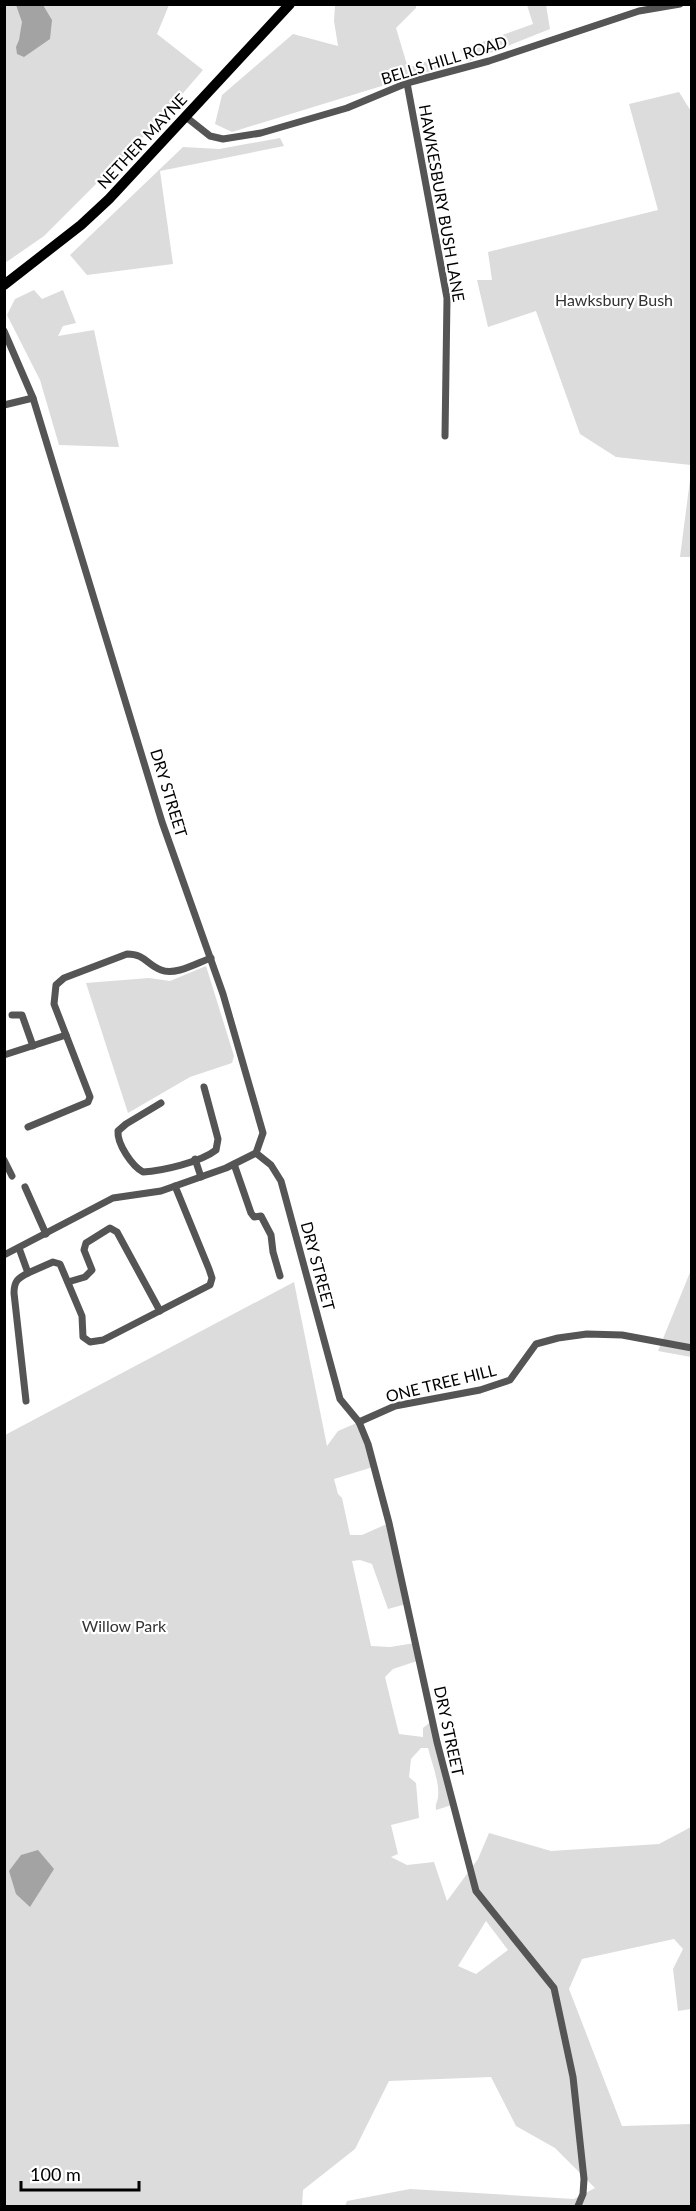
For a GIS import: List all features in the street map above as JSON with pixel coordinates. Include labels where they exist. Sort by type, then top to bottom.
[{"type":"main road","name":"NETHER MAYNE","points":[[4,285],[74,230],[109,199],[290,4]]},
{"type":"street","name":"BELLS HILL ROAD","points":[[186,117],[199,130],[223,139],[261,133],[347,108],[407,83],[489,61],[639,11],[680,4]]},
{"type":"street","name":"HAWKESBURY BUSH LANE","points":[[407,83],[447,298],[445,436]]},
{"type":"street","name":"DRY STREET","points":[[4,331],[33,398],[162,822],[224,994],[263,1132],[256,1153],[271,1164],[280,1181],[340,1399],[359,1422],[368,1444],[389,1523],[436,1742],[476,1891],[554,1988],[573,2077],[584,2179],[583,2194],[578,2206]]},
{"type":"street","points":[[4,405],[33,398]]},
{"type":"street","points":[[28,1127],[88,1102],[90,1097],[54,1004],[56,984],[64,978],[128,954],[137,954],[160,970],[172,972],[211,958]]},
{"type":"street","points":[[12,1015],[22,1015],[33,1046]]},
{"type":"street","points":[[4,1055],[66,1035]]},
{"type":"street","points":[[161,1103],[118,1131],[118,1138],[134,1165],[143,1172],[195,1160],[213,1152],[218,1143],[204,1087]]},
{"type":"street","points":[[4,1254],[113,1198],[161,1191],[234,1164],[256,1153]]},
{"type":"street","points":[[4,1160],[12,1176]]},
{"type":"street","points":[[195,1160],[201,1177]]},
{"type":"street","points":[[234,1164],[250,1213],[254,1217],[261,1216],[271,1235],[280,1276]]},
{"type":"street","points":[[26,1401],[14,1293],[14,1284],[18,1278],[50,1263],[60,1264],[82,1316],[83,1337],[90,1342],[103,1340],[207,1287],[212,1282],[209,1269],[175,1186]]},
{"type":"street","points":[[25,1187],[46,1234]]},
{"type":"street","points":[[68,1282],[85,1276],[92,1270],[84,1250],[86,1243],[111,1228],[117,1232],[160,1311]]},
{"type":"street","points":[[19,1248],[28,1273]]},
{"type":"street","name":"ONE TREE HILL","points":[[359,1422],[396,1406],[480,1390],[510,1380],[536,1344],[558,1338],[587,1334],[622,1335],[692,1348]]},
{"type":"green space","points":[[5,5],[169,5],[157,34],[203,70],[159,121],[44,236],[5,263]]},
{"type":"green space","points":[[335,5],[416,5],[416,8],[396,28],[408,68],[445,55],[450,65],[232,132],[215,124],[222,95],[293,34],[338,46],[334,21]]},
{"type":"green space","points":[[527,5],[546,5],[550,29],[467,62],[460,50],[533,24]]},
{"type":"green space","name":"Hawksbury Bush","points":[[679,92],[692,113],[691,465],[616,457],[580,434],[536,311],[488,327],[477,280],[492,280],[488,252],[658,210],[629,104]]},
{"type":"green space","points":[[280,138],[284,146],[160,171],[173,264],[87,275],[70,255],[183,147],[219,149]]},
{"type":"green space","points":[[34,290],[42,299],[63,290],[76,323],[63,326],[58,336],[94,330],[119,447],[59,445],[40,380],[7,315],[15,299]]},
{"type":"green space","points":[[691,472],[691,557],[680,557]]},
{"type":"green space","points":[[206,966],[234,1056],[232,1063],[190,1077],[128,1113],[86,983],[149,978],[170,981]]},
{"type":"green space","points":[[691,1270],[691,1357],[658,1351]]},
{"type":"green space","name":"Willow Park","points":[[294,1282],[327,1446],[338,1431],[359,1422],[373,1467],[334,1479],[338,1494],[342,1498],[350,1535],[362,1535],[389,1523],[406,1604],[388,1609],[372,1564],[360,1560],[352,1561],[371,1646],[390,1647],[415,1643],[420,1660],[393,1669],[385,1677],[399,1734],[423,1737],[423,1728],[433,1720],[452,1805],[436,1810],[437,1779],[428,1748],[421,1748],[411,1759],[409,1777],[416,1783],[419,1818],[391,1825],[398,1854],[391,1857],[407,1865],[434,1862],[447,1901],[478,1859],[489,1833],[551,1851],[659,1844],[691,1827],[691,2009],[678,2011],[673,1969],[683,1949],[674,1939],[582,1959],[569,1989],[622,2126],[691,2124],[691,2206],[345,2206],[347,2201],[410,2189],[574,2199],[595,2188],[555,2148],[516,2126],[491,2077],[389,2081],[355,2149],[303,2190],[302,2206],[5,2206],[5,1435]],"holes":[[[486,1921],[508,1950],[476,1974],[458,1966]]]},
{"type":"shaded area","points":[[16,5],[43,5],[52,20],[50,39],[24,57],[17,54],[16,47],[22,22]]},
{"type":"shaded area","points":[[38,1850],[54,1869],[30,1907],[16,1894],[9,1871],[21,1855]]}]
